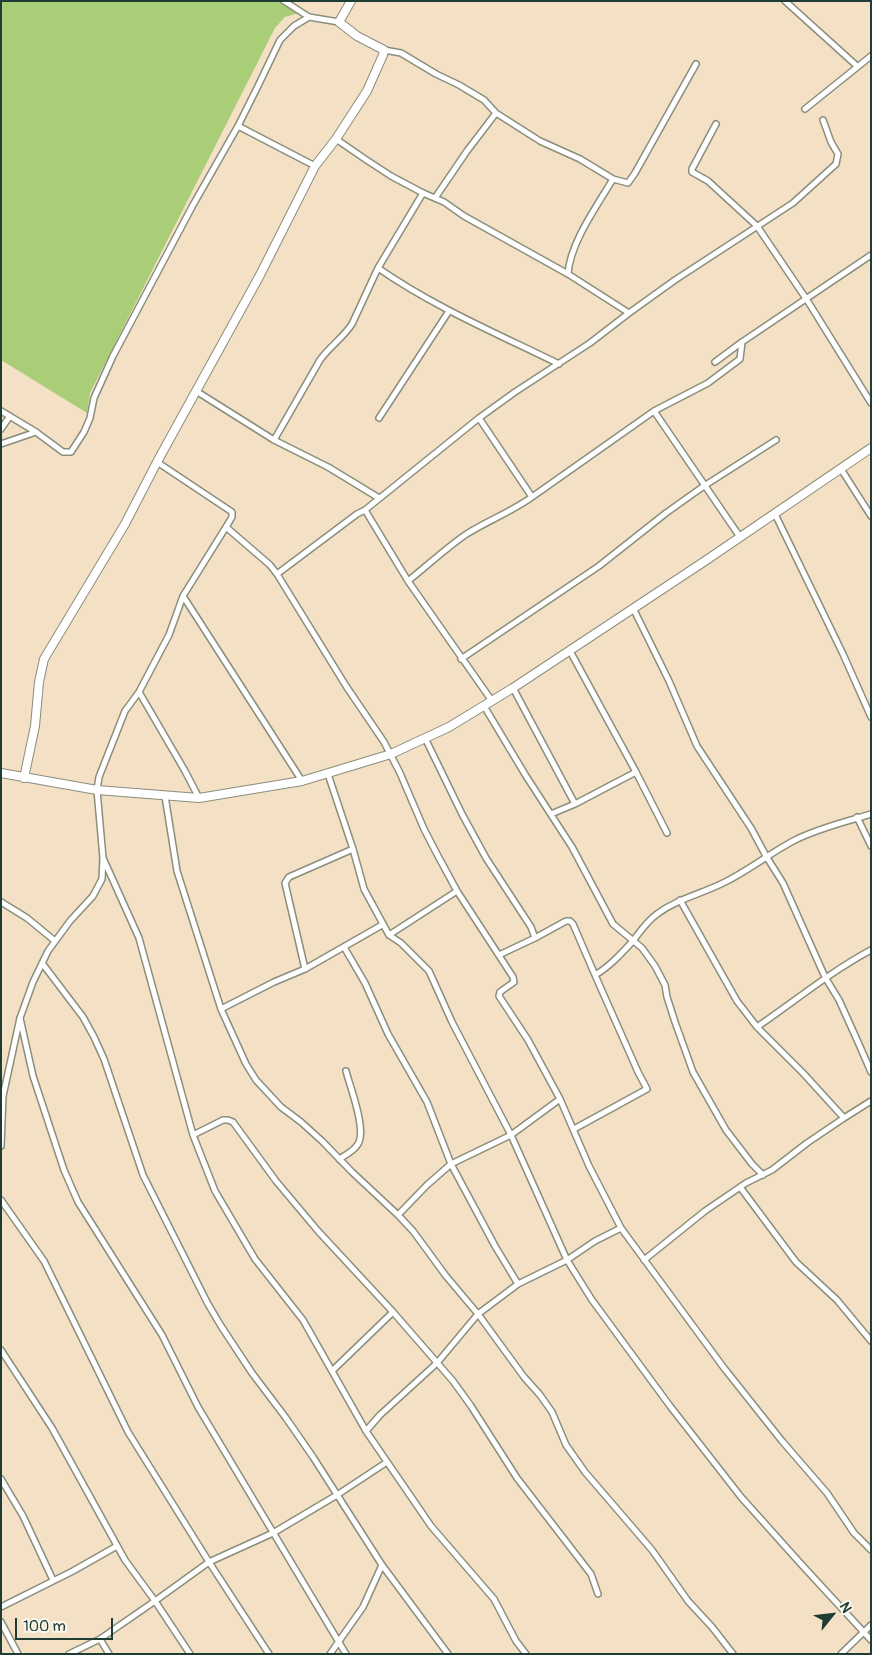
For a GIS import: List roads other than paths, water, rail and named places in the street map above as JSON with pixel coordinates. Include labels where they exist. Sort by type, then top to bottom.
[{"type":"main road","points":[[24,778],[35,726],[39,682],[44,659],[125,524],[260,275],[314,166],[336,139],[367,91],[384,50],[356,36],[339,22],[351,1]]},
{"type":"main road","points":[[1,773],[97,790],[199,798],[302,781],[391,754],[449,727],[513,688],[871,448]]},
{"type":"street","points":[[284,1],[309,17],[339,22]]},
{"type":"street","points":[[785,1],[857,66]]},
{"type":"street","points":[[1,411],[36,432],[62,452],[71,452],[84,432],[90,418],[94,398],[113,356],[193,205],[238,126],[280,40],[294,26],[309,17]]},
{"type":"street","points":[[384,50],[401,53],[484,100],[496,113],[540,141],[580,159],[613,179],[626,183],[630,181],[661,129],[696,64]]},
{"type":"street","points":[[805,109],[871,56]]},
{"type":"street","points":[[435,198],[466,151],[496,113]]},
{"type":"street","points":[[277,574],[365,510],[479,418],[515,392],[559,364],[629,313],[793,203],[836,164],[838,154],[822,120]]},
{"type":"street","points":[[716,124],[692,172],[708,181],[757,226],[807,300],[871,403]]},
{"type":"street","points":[[238,126],[314,166]]},
{"type":"street","points":[[336,139],[365,160],[423,193],[444,202],[464,216],[568,274],[629,313]]},
{"type":"street","points":[[568,274],[569,262],[574,248],[613,179]]},
{"type":"street","points":[[274,440],[294,403],[324,355],[352,324],[378,268],[423,193]]},
{"type":"street","points":[[715,362],[871,255]]},
{"type":"street","points":[[378,268],[450,311],[559,364]]},
{"type":"street","points":[[379,418],[450,311]]},
{"type":"street","points":[[408,581],[464,536],[496,517],[517,508],[654,412],[708,383],[740,359],[742,342]]},
{"type":"street","points":[[196,391],[274,440],[328,467],[379,498]]},
{"type":"street","points":[[654,412],[740,537]]},
{"type":"street","points":[[1,429],[10,416]]},
{"type":"street","points":[[479,418],[532,497]]},
{"type":"street","points":[[1,444],[36,432]]},
{"type":"street","points":[[461,659],[599,566],[666,513],[704,486],[776,440]]},
{"type":"street","points":[[1,1146],[3,1096],[20,1018],[42,963],[55,941],[96,891],[102,879],[103,858],[97,790],[99,777],[126,711],[139,692],[169,634],[183,596],[232,517],[232,512],[157,462]]},
{"type":"street","points":[[841,469],[871,516]]},
{"type":"street","points":[[365,510],[408,581],[492,701]]},
{"type":"street","points":[[775,514],[871,717]]},
{"type":"street","points":[[226,527],[270,565],[277,574],[346,686],[391,754],[424,829],[457,891],[515,980],[500,992],[499,996],[528,1040],[560,1098],[589,1166],[621,1228],[724,1368],[782,1441],[827,1493],[854,1532],[871,1550]]},
{"type":"street","points":[[183,596],[302,781]]},
{"type":"street","points":[[633,608],[669,681],[697,746],[751,828],[783,882],[825,977],[839,1000],[871,1072]]},
{"type":"street","points":[[570,651],[667,833]]},
{"type":"street","points":[[513,688],[575,804]]},
{"type":"street","points":[[139,692],[186,770],[199,798]]},
{"type":"street","points":[[484,706],[572,847],[613,924],[642,948],[662,978],[693,1072],[726,1130],[763,1176]]},
{"type":"street","points":[[425,738],[486,858],[531,927],[535,938]]},
{"type":"street","points":[[552,814],[636,772]]},
{"type":"street","points":[[328,774],[364,889],[382,925],[389,935],[429,971],[452,1022],[510,1135],[567,1260],[592,1300],[634,1360],[735,1489],[871,1640]]},
{"type":"street","points":[[165,796],[177,871],[221,1009],[246,1064],[256,1080],[281,1107],[301,1122],[413,1231],[446,1276],[478,1314],[524,1377],[540,1395],[552,1412],[566,1446],[577,1461],[652,1550],[688,1601],[733,1654]]},
{"type":"street","points":[[595,975],[604,969],[633,941],[643,926],[659,912],[680,900],[748,870],[766,856],[809,833],[871,814]]},
{"type":"street","points":[[857,818],[871,846]]},
{"type":"street","points":[[305,969],[285,883],[287,879],[353,849]]},
{"type":"street","points":[[103,858],[138,938],[193,1135],[215,1191],[255,1259],[295,1307],[366,1431],[431,1526],[494,1599],[516,1641],[526,1654]]},
{"type":"street","points":[[389,935],[457,891]]},
{"type":"street","points":[[680,900],[735,999],[757,1027],[844,1118]]},
{"type":"street","points":[[1,902],[27,918],[55,941]]},
{"type":"street","points":[[499,955],[566,921],[570,921],[647,1089],[574,1129]]},
{"type":"street","points":[[221,1009],[274,982],[305,969],[382,925]]},
{"type":"street","points":[[344,947],[365,983],[388,1034],[427,1102],[451,1164],[495,1246],[518,1284]]},
{"type":"street","points":[[757,1027],[825,977],[871,950]]},
{"type":"street","points":[[42,963],[83,1017],[94,1037],[104,1059],[143,1175],[208,1304],[252,1373],[286,1418],[382,1565],[448,1654]]},
{"type":"street","points":[[20,1018],[33,1076],[64,1170],[78,1202],[162,1335],[198,1407],[346,1654]]},
{"type":"street","points":[[339,1159],[352,1151],[359,1143],[361,1132],[346,1071]]},
{"type":"street","points":[[398,1215],[427,1185],[451,1164],[510,1135],[560,1098]]},
{"type":"street","points":[[644,1260],[740,1187],[763,1176],[807,1143],[871,1101]]},
{"type":"street","points":[[193,1135],[223,1120],[233,1122],[276,1181],[318,1231],[438,1362],[471,1406],[518,1478],[591,1574],[598,1594]]},
{"type":"street","points":[[740,1187],[796,1262],[848,1312],[871,1341]]},
{"type":"street","points":[[1,1200],[44,1261],[128,1432],[269,1654]]},
{"type":"street","points":[[366,1431],[380,1415],[438,1362],[478,1314],[518,1284],[567,1260],[595,1241],[621,1228]]},
{"type":"street","points":[[332,1371],[393,1312]]},
{"type":"street","points":[[1,1350],[52,1428],[125,1560],[156,1601],[190,1654]]},
{"type":"street","points":[[69,1654],[100,1638],[156,1601],[209,1562],[273,1533],[337,1495],[387,1462]]},
{"type":"street","points":[[1,1479],[24,1516],[53,1580]]},
{"type":"street","points":[[1,1607],[74,1571],[117,1546]]},
{"type":"street","points":[[330,1654],[363,1607],[382,1565]]},
{"type":"street","points":[[1,1622],[18,1654]]},
{"type":"street","points":[[841,1654],[871,1625]]},
{"type":"street","points":[[100,1638],[109,1654]]}]
